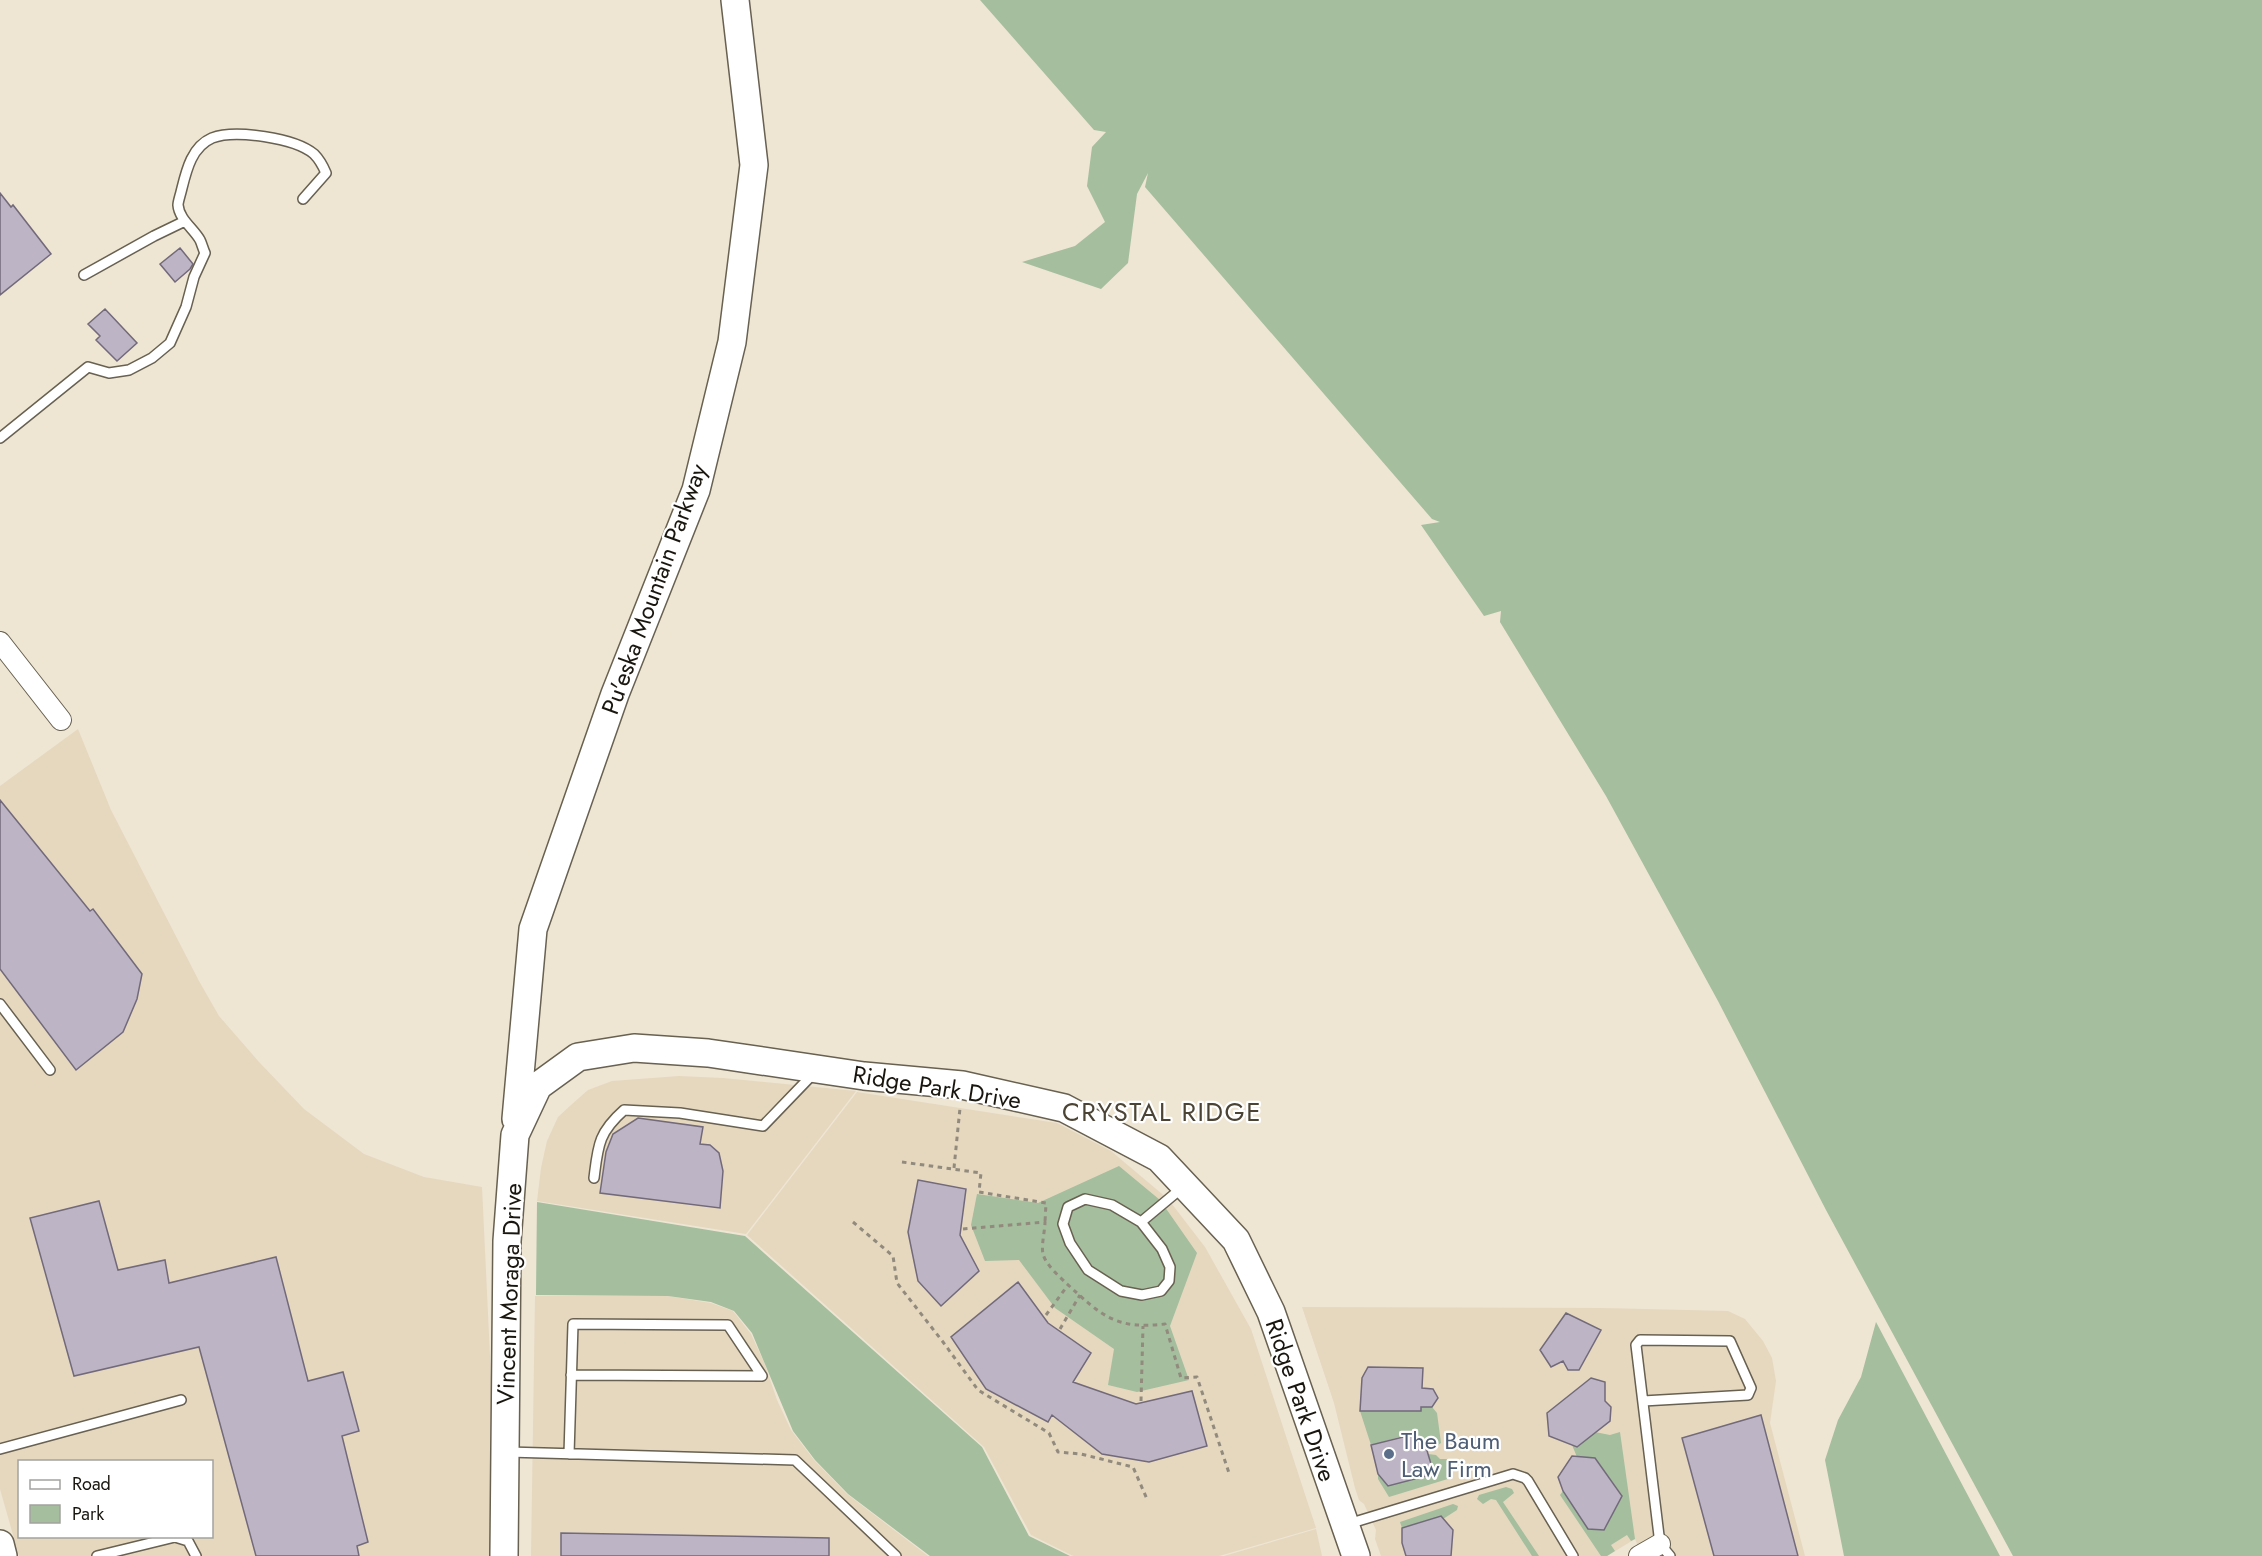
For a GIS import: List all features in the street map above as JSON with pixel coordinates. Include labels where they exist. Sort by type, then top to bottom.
[{"type":"street","name":"Pu'eska Mountain Parkway","points":[[514,1135],[533,929],[615,694],[696,490],[732,342],[754,165],[735,0]]},
{"type":"street","points":[[3,653],[61,720]]},
{"type":"street","name":"Ridge Park Drive","points":[[578,1057],[634,1048],[708,1053],[962,1086],[1064,1108],[1159,1158],[1236,1240],[1271,1312],[1356,1556]]},
{"type":"street","name":"Vincent Moraga Drive","points":[[504,1556],[507,1241],[514,1135],[538,1086],[578,1057]]},
{"type":"street","points":[[0,1546],[3,1556]]},
{"type":"street","points":[[1639,1556],[1665,1550]]},
{"type":"lane","points":[[0,438],[88,367],[110,373],[129,370],[152,358],[170,343],[186,307],[194,277],[205,253],[200,240],[185,221],[178,206],[186,172],[195,153],[202,145],[212,138],[230,135],[278,139],[312,153],[321,162],[326,173],[303,199]]},
{"type":"lane","points":[[84,275],[185,221]]},
{"type":"lane","points":[[0,1004],[50,1070]]},
{"type":"lane","points":[[594,1178],[598,1148],[607,1125],[624,1110],[680,1113],[763,1126],[818,1069]]},
{"type":"lane","points":[[1141,1222],[1185,1186]]},
{"type":"lane","points":[[1085,1199],[1112,1206],[1141,1222],[1162,1249],[1170,1267],[1169,1281],[1161,1291],[1142,1295],[1121,1291],[1088,1269],[1070,1243],[1063,1224],[1068,1207],[1085,1199]]},
{"type":"lane","points":[[569,1454],[573,1324],[728,1325],[762,1376],[572,1375]]},
{"type":"lane","points":[[1643,1401],[1748,1395],[1751,1388],[1730,1341],[1640,1340],[1636,1345],[1643,1401],[1665,1550]]},
{"type":"lane","points":[[0,1449],[181,1400]]},
{"type":"lane","points":[[505,1452],[795,1460],[896,1556]]},
{"type":"lane","points":[[1344,1525],[1514,1474],[1528,1481],[1573,1556]]},
{"type":"lane","points":[[97,1556],[171,1538]]},
{"type":"lane","points":[[178,1538],[188,1541],[196,1556]]},
{"type":"path","points":[[954,1168],[962,1086]]},
{"type":"path","points":[[902,1162],[981,1173],[979,1192],[1046,1203],[1043,1255],[1056,1274],[1097,1312],[1120,1322],[1143,1326],[1165,1324],[1181,1378],[1197,1377],[1229,1473]]},
{"type":"path","points":[[963,1229],[1045,1221]]},
{"type":"path","points":[[853,1222],[893,1256],[897,1283],[944,1342],[978,1390],[1049,1433],[1058,1452],[1082,1454],[1133,1467],[1147,1499]]},
{"type":"path","points":[[1046,1316],[1068,1285]]},
{"type":"path","points":[[1060,1329],[1080,1295]]},
{"type":"path","points":[[1141,1401],[1143,1326]]},
{"type":"shaded area","points":[[78,729],[111,810],[199,981],[219,1016],[259,1062],[304,1109],[364,1154],[424,1177],[482,1187],[493,1420],[492,1556],[19,1556],[0,1489],[0,786]]},
{"type":"shaded area","points":[[679,1076],[856,1091],[746,1234],[537,1201],[547,1141],[558,1117],[588,1090],[612,1081]]},
{"type":"shaded area","points":[[857,1092],[1057,1123],[1111,1151],[1168,1199],[1205,1247],[1251,1329],[1316,1528],[1219,1556],[1073,1556],[1031,1535],[984,1447],[747,1235]]},
{"type":"shaded area","points":[[535,1296],[668,1296],[711,1303],[733,1311],[751,1334],[791,1430],[814,1460],[847,1494],[928,1556],[531,1556]]},
{"type":"shaded area","points":[[1302,1307],[1603,1308],[1728,1311],[1745,1319],[1763,1341],[1772,1358],[1776,1381],[1770,1423],[1805,1556],[1642,1556],[1635,1539],[1607,1556],[1381,1556],[1375,1539],[1376,1530],[1355,1488],[1334,1403]]},
{"type":"shaded area","points":[[1316,1529],[1322,1556],[1224,1556]]},
{"type":"green space","points":[[980,0],[2262,0],[2262,1556],[2013,1556],[1826,1210],[1718,1001],[1606,796],[1500,622],[1501,611],[1484,616],[1421,525],[1440,522],[1432,519],[1145,187],[1148,173],[1137,194],[1128,263],[1101,289],[1022,262],[1075,246],[1105,222],[1087,186],[1092,147],[1106,132],[1094,130]]},
{"type":"green space","points":[[1119,1166],[1160,1200],[1197,1253],[1170,1326],[1189,1380],[1137,1392],[1108,1385],[1114,1349],[1055,1308],[1019,1260],[985,1261],[971,1225],[977,1194],[1038,1203]]},
{"type":"green space","points":[[537,1202],[745,1236],[982,1447],[1029,1536],[1070,1556],[930,1556],[848,1494],[815,1460],[793,1431],[752,1333],[734,1311],[711,1302],[668,1296],[536,1295]]},
{"type":"green space","points":[[1876,1322],[2000,1556],[1844,1556],[1825,1460],[1838,1420],[1861,1377]]},
{"type":"green space","points":[[1421,1407],[1432,1407],[1437,1413],[1441,1443],[1435,1447],[1423,1444],[1414,1433],[1371,1445],[1360,1411],[1421,1411]]},
{"type":"green space","points":[[1595,1432],[1610,1435],[1620,1432],[1635,1539],[1631,1541],[1627,1535],[1611,1545],[1615,1551],[1607,1556],[1601,1556],[1560,1495],[1563,1491],[1588,1529],[1604,1530],[1611,1518],[1609,1513],[1616,1508],[1622,1495],[1595,1458],[1582,1457],[1581,1460],[1577,1457],[1572,1445],[1577,1447]]},
{"type":"green space","points":[[1428,1454],[1436,1455],[1440,1459],[1449,1459],[1451,1478],[1389,1497],[1378,1479],[1378,1474],[1388,1486],[1433,1473]]},
{"type":"green space","points":[[1506,1487],[1512,1489],[1514,1493],[1503,1502],[1539,1556],[1532,1556],[1496,1500],[1491,1499],[1483,1504],[1477,1499],[1479,1495]]},
{"type":"green space","points":[[1453,1504],[1458,1506],[1457,1510],[1443,1519],[1402,1528],[1400,1522]]},
{"type":"building","points":[[0,193],[11,207],[13,205],[51,254],[0,295]]},
{"type":"building","points":[[180,248],[193,264],[175,282],[160,264]]},
{"type":"building","points":[[105,309],[137,343],[117,361],[96,340],[100,336],[88,324]]},
{"type":"building","points":[[0,800],[90,911],[93,909],[142,974],[137,999],[123,1032],[76,1070],[0,969]]},
{"type":"building","points":[[638,1118],[703,1127],[700,1144],[710,1145],[719,1153],[723,1171],[720,1208],[600,1193],[606,1152],[613,1134]]},
{"type":"building","points":[[918,1180],[966,1189],[960,1235],[979,1271],[941,1306],[918,1281],[908,1232]]},
{"type":"building","points":[[99,1201],[118,1270],[165,1260],[169,1283],[276,1257],[308,1381],[343,1372],[359,1431],[342,1436],[368,1542],[357,1546],[359,1556],[256,1556],[199,1347],[74,1376],[30,1218]]},
{"type":"building","points":[[1018,1282],[1048,1323],[1091,1353],[1073,1382],[1136,1404],[1192,1391],[1207,1446],[1149,1462],[1102,1454],[1052,1415],[1048,1422],[986,1389],[951,1337]]},
{"type":"building","points":[[1566,1313],[1601,1330],[1579,1370],[1568,1370],[1563,1361],[1551,1367],[1540,1350]]},
{"type":"building","points":[[1368,1367],[1423,1368],[1422,1388],[1433,1389],[1438,1398],[1432,1407],[1421,1407],[1421,1411],[1360,1411],[1362,1378]]},
{"type":"building","points":[[1591,1378],[1605,1382],[1605,1401],[1611,1407],[1610,1421],[1577,1447],[1549,1436],[1547,1413]]},
{"type":"building","points":[[1761,1415],[1798,1556],[1714,1556],[1682,1438]]},
{"type":"building","points":[[1415,1434],[1425,1444],[1434,1474],[1388,1486],[1378,1474],[1371,1445]]},
{"type":"building","points":[[1572,1456],[1595,1458],[1622,1496],[1604,1530],[1588,1529],[1563,1491],[1558,1477]]},
{"type":"building","points":[[1441,1516],[1453,1530],[1451,1556],[1406,1556],[1402,1543],[1402,1528]]},
{"type":"building","points":[[561,1533],[829,1538],[829,1556],[561,1556]]},
{"type":"place","name":"The Baum Law Firm","points":[[1389,1454]]},
{"type":"district","name":"CRYSTAL RIDGE","points":[[1162,1112]]}]
